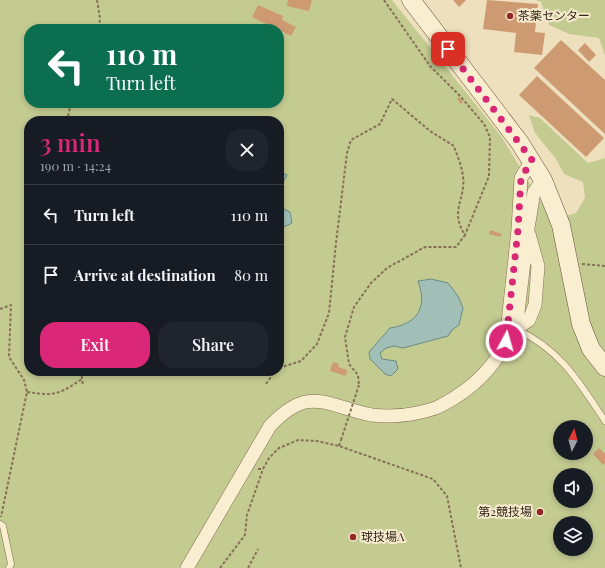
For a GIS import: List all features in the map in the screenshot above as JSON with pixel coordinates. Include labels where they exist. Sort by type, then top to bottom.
[{"type":"street","points":[[411,0],[532,160],[543,180],[561,225],[581,324],[591,349],[605,367]]},
{"type":"street","points":[[506,341],[504,306],[512,217],[521,178],[532,160]]},
{"type":"street","points":[[521,329],[528,228],[534,192],[543,180]]},
{"type":"street","points":[[187,568],[270,426],[281,413],[307,401],[325,401],[372,415],[399,416],[436,408],[468,390],[491,366],[506,341],[521,329],[529,320],[535,305],[538,266],[528,228]]},
{"type":"lane","points":[[521,329],[554,352],[574,375],[605,421]]},
{"type":"lane","points":[[0,524],[3,526],[11,564],[9,568]]},
{"type":"path","points":[[97,0],[99,24]]},
{"type":"path","points":[[339,446],[358,385],[358,375],[349,364],[345,336],[354,306],[370,283],[387,268],[425,247],[456,247],[465,235],[489,176],[490,137],[484,124],[460,96],[430,66],[384,0]]},
{"type":"path","points":[[284,366],[301,361],[317,344],[330,313],[336,243],[347,153],[351,140],[380,124],[392,99],[430,130],[454,146],[464,177],[457,215],[460,227],[465,235]]},
{"type":"path","points":[[580,264],[605,266]]},
{"type":"path","points":[[0,309],[11,305],[9,357],[24,380],[27,392],[0,524]]},
{"type":"path","points":[[82,376],[83,386]]},
{"type":"path","points":[[266,384],[272,376]]},
{"type":"path","points":[[27,392],[51,395],[65,390],[82,379]]},
{"type":"path","points":[[220,568],[246,535],[247,515],[263,470],[269,458],[279,448],[298,440],[317,441],[339,446],[433,479],[447,496],[461,568]]},
{"type":"path","points":[[256,468],[263,470]]},
{"type":"path","points":[[248,568],[258,549]]},
{"type":"green space","points":[[0,0],[392,0],[501,136],[552,220],[576,213],[585,198],[583,182],[564,174],[556,159],[535,133],[529,115],[540,118],[588,163],[605,158],[605,568],[0,568]]},
{"type":"green space","points":[[536,0],[605,0],[605,56],[599,38],[569,34],[549,25],[541,2]]},
{"type":"water","points":[[284,174],[287,175],[284,181]]},
{"type":"water","points":[[284,209],[290,212],[292,223],[284,226]]},
{"type":"water","points":[[431,279],[448,283],[458,296],[463,308],[459,325],[452,330],[448,336],[403,348],[394,346],[386,348],[380,353],[382,359],[396,361],[398,369],[391,376],[385,374],[370,359],[369,352],[390,328],[407,323],[418,313],[421,307],[422,299],[418,281]]},
{"type":"building","points":[[288,0],[312,0],[309,11],[287,6]]},
{"type":"building","points":[[453,0],[466,0],[459,7]]},
{"type":"building","name":"茶薬センター","points":[[487,0],[538,4],[535,32],[545,33],[542,55],[514,52],[516,33],[483,29]]},
{"type":"building","points":[[258,5],[283,16],[282,20],[296,27],[291,36],[284,33],[284,24],[266,24],[252,17]]},
{"type":"building","points":[[561,40],[605,80],[605,134],[534,68]]},
{"type":"building","points":[[585,43],[596,55],[589,62],[578,50]]},
{"type":"building","points":[[537,76],[604,138],[586,157],[519,95]]},
{"type":"building","points":[[459,97],[463,102],[461,104],[457,99]]},
{"type":"building","points":[[490,230],[502,234],[500,237],[489,234]]},
{"type":"building","points":[[333,362],[339,364],[338,367],[347,370],[346,376],[330,371]]},
{"type":"building","points":[[599,448],[605,454],[605,463],[603,465],[593,454]]},
{"type":"place","name":"茶薬センター","points":[[510,16]]},
{"type":"place","name":"第2競技場","points":[[540,512]]},
{"type":"place","name":"球技場A","points":[[353,537]]},
{"type":"route","points":[[448,49],[532,160],[521,178],[517,250],[506,341]]}]
